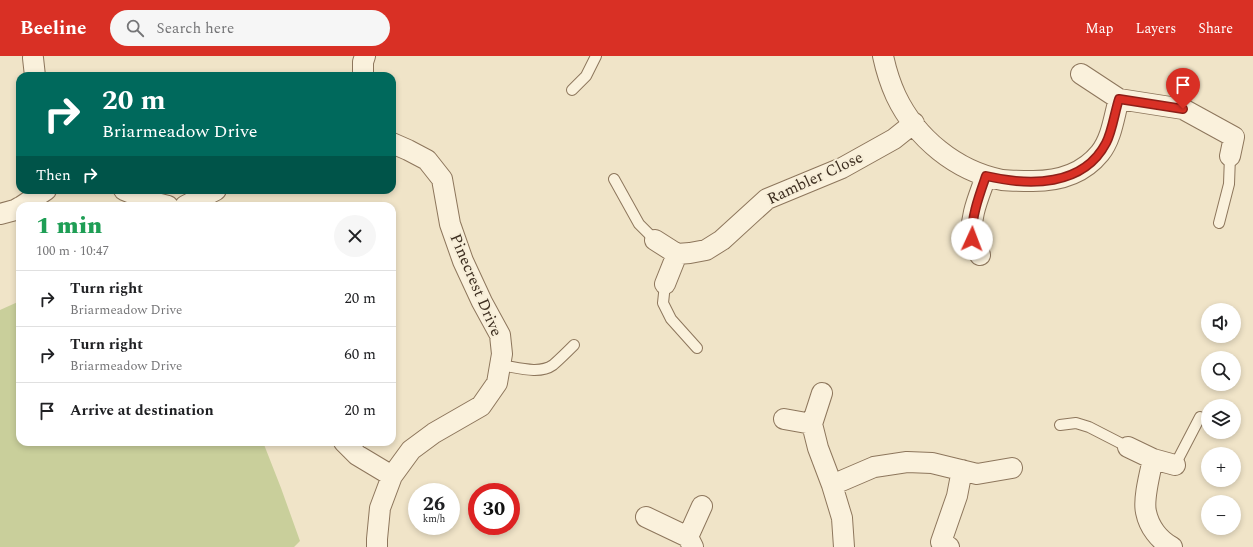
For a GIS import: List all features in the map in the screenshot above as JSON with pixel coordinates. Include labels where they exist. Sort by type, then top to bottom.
[{"type":"street","points":[[362,72],[365,56]]},
{"type":"street","points":[[882,56],[897,97],[905,112],[923,135],[936,148],[951,159],[986,176],[1003,180],[1042,181],[1059,179],[1075,174],[1090,164],[1101,152],[1107,141],[1119,99]]},
{"type":"street","points":[[1081,74],[1119,99],[1183,109],[1234,137],[1230,156]]},
{"type":"street","name":"Rambler Close","points":[[677,254],[706,250],[722,240],[767,199],[842,168],[894,139],[914,124]]},
{"type":"street","name":"Pinecrest Drive","points":[[378,547],[377,539],[380,508],[392,476],[411,450],[434,433],[481,406],[496,383],[502,354],[500,335],[482,302],[463,261],[450,224],[442,179],[427,160],[396,145]]},
{"type":"street","points":[[980,255],[972,239],[972,229],[973,217],[986,176]]},
{"type":"street","points":[[27,202],[40,194]]},
{"type":"street","points":[[134,194],[154,202]]},
{"type":"street","points":[[193,202],[210,194]]},
{"type":"street","points":[[0,214],[16,209]]},
{"type":"street","points":[[654,240],[677,254],[665,284]]},
{"type":"street","points":[[822,394],[812,424],[818,448],[832,485],[842,518],[844,547]]},
{"type":"street","points":[[784,419],[812,424]]},
{"type":"street","points":[[348,446],[356,455],[392,476]]},
{"type":"street","points":[[1128,447],[1153,459],[1175,465]]},
{"type":"street","points":[[1153,459],[1147,493],[1146,512],[1153,530],[1165,544],[1172,547]]},
{"type":"street","points":[[832,485],[874,467],[907,462],[932,463],[977,474],[1012,468]]},
{"type":"street","points":[[949,547],[941,542],[958,496],[962,470]]},
{"type":"street","points":[[646,517],[691,542],[702,506]]},
{"type":"lane","points":[[572,90],[586,76],[596,56]]},
{"type":"lane","points":[[1219,223],[1229,184],[1230,156]]},
{"type":"lane","points":[[614,179],[639,224],[654,240]]},
{"type":"lane","points":[[665,284],[663,303],[671,319],[696,348]]},
{"type":"lane","points":[[500,365],[527,369],[545,369],[552,365],[574,345]]},
{"type":"lane","points":[[1175,465],[1200,418]]},
{"type":"lane","points":[[1060,426],[1076,423],[1089,427],[1128,447]]},
{"type":"green space","points":[[16,303],[16,446],[265,446],[300,541],[294,547],[0,547],[0,310]]},
{"type":"route","points":[[972,239],[973,217],[986,176],[1003,180],[1042,181],[1059,179],[1075,174],[1090,164],[1101,152],[1107,141],[1119,99],[1183,109]]}]
